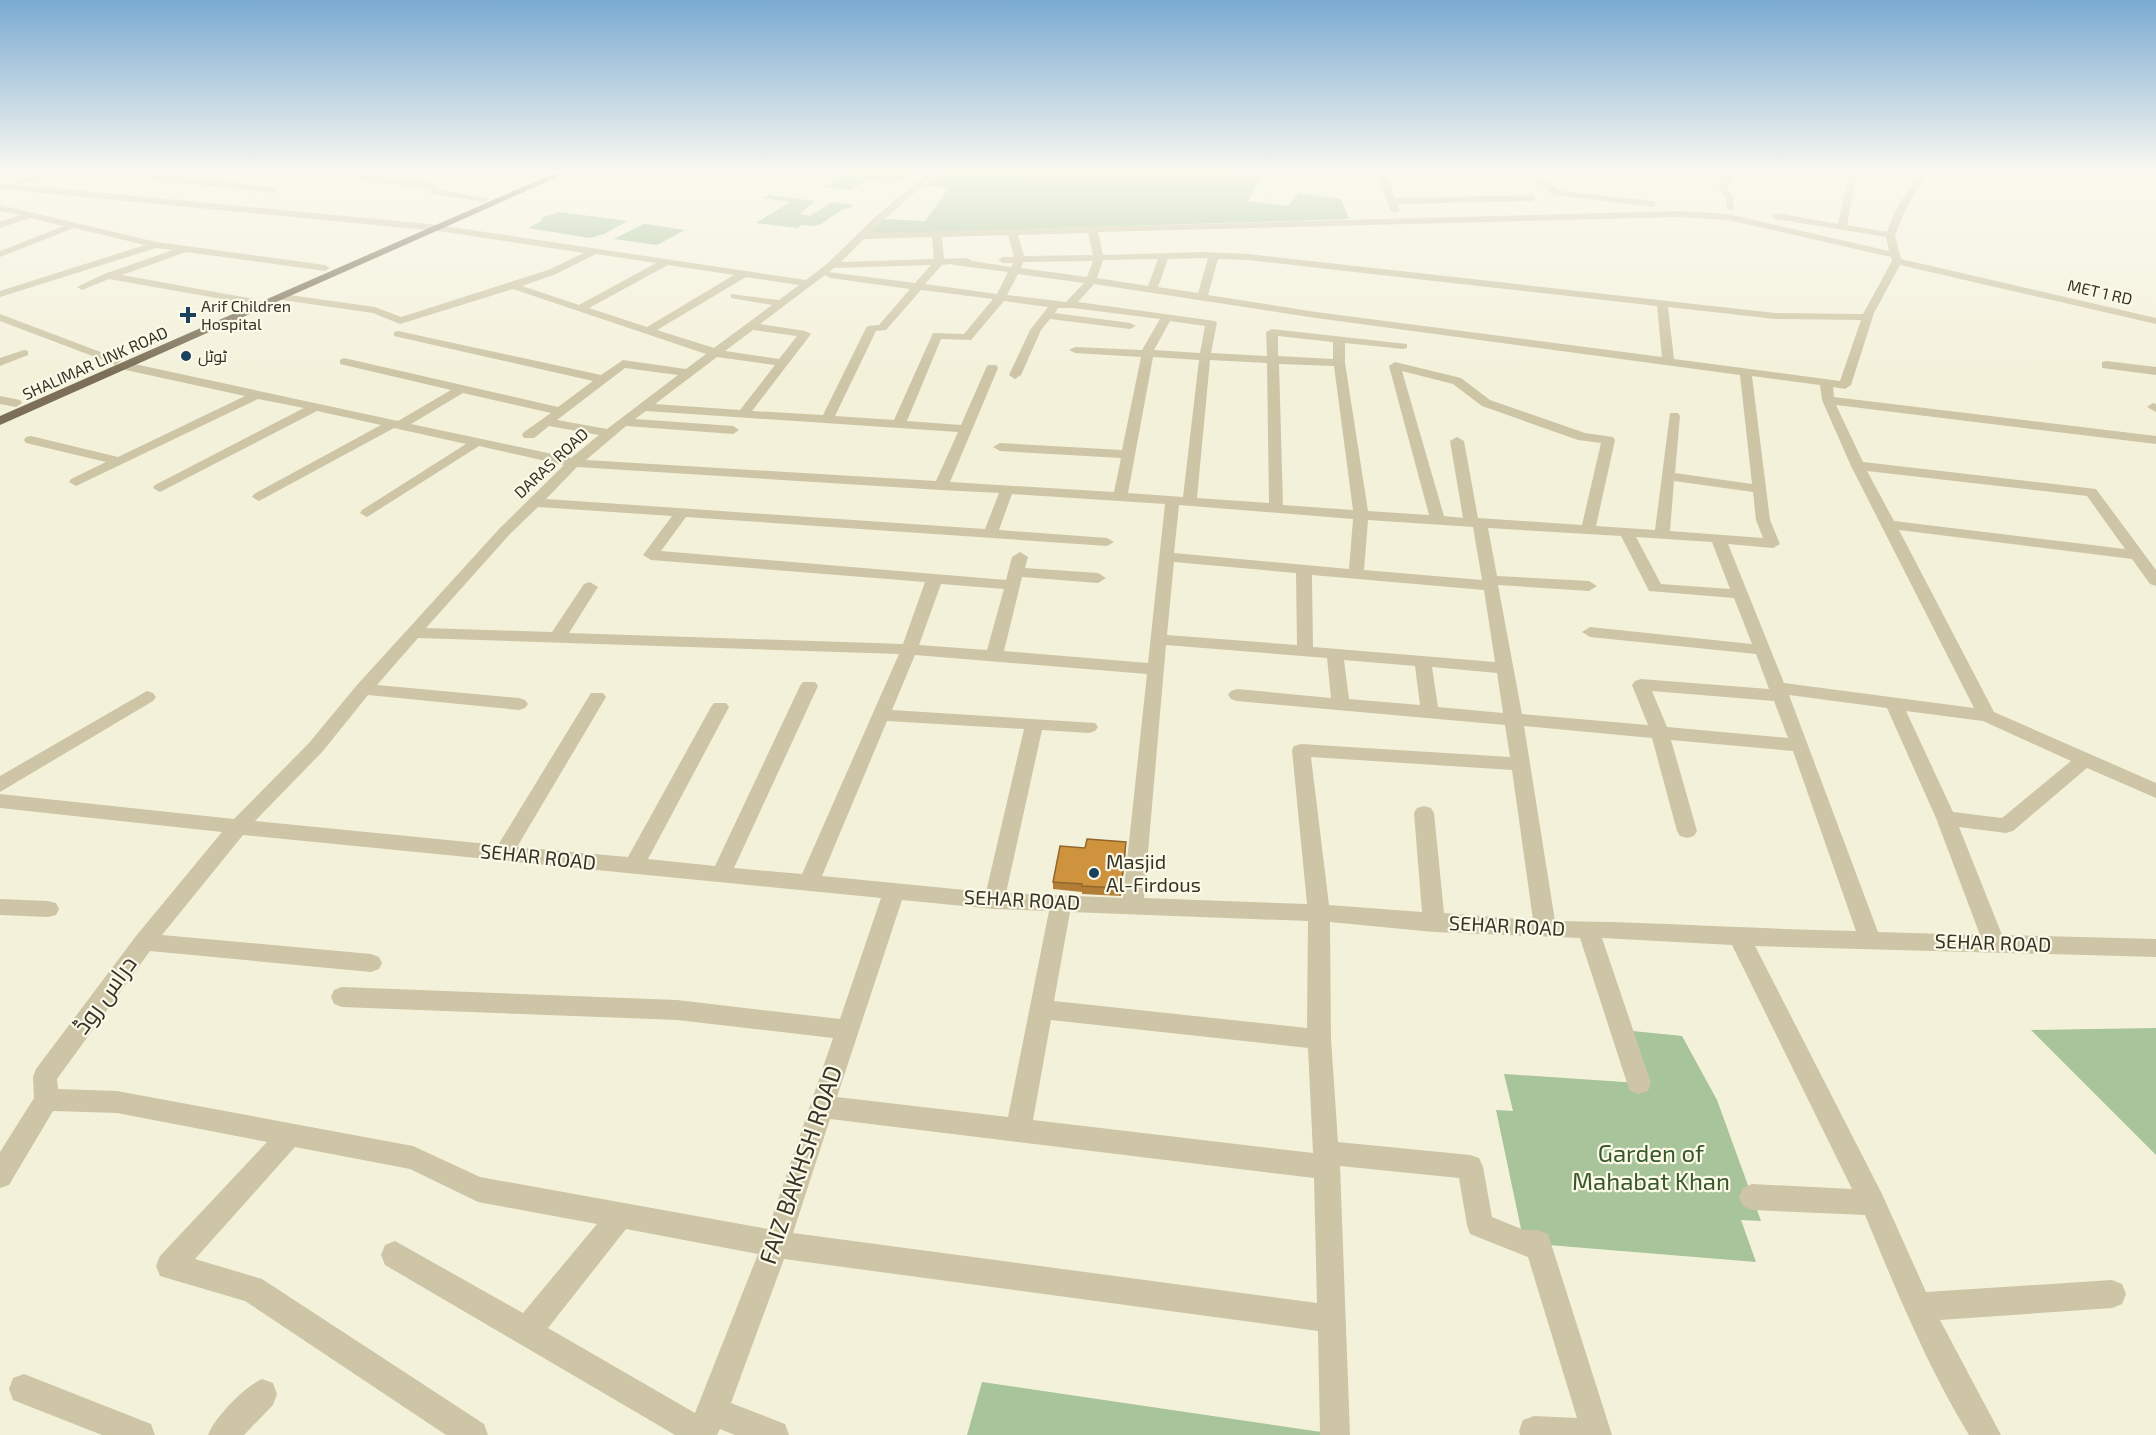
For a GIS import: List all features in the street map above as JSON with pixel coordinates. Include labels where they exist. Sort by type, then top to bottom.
[{"type":"main road","name":"SHALIMAR LINK ROAD","points":[[0,421],[250,301],[392,239]]},
{"type":"main road","name":"SHALIMAR LINK ROAD","points":[[0,410],[282,297],[405,239]]},
{"type":"street","points":[[0,254],[39,239]]},
{"type":"street","points":[[97,239],[94,240],[111,251]]},
{"type":"street","points":[[128,239],[156,245],[325,268]]},
{"type":"street","points":[[525,239],[744,273],[820,274],[1069,306],[1071,304],[1158,303],[1202,297],[1316,315],[1845,385],[1868,317],[1896,258],[1891,239]]},
{"type":"street","name":"DARAS ROAD","points":[[238,827],[316,747],[363,688],[477,560],[574,463],[623,422],[820,274],[857,239]]},
{"type":"street","points":[[827,420],[872,328],[882,328],[939,262],[937,239]]},
{"type":"street","points":[[899,424],[937,336],[967,338],[1001,297],[1018,265],[1013,239]]},
{"type":"street","points":[[1071,304],[1091,280],[1099,257],[1094,239]]},
{"type":"street","name":"MET 1 RD","points":[[1164,239],[1179,241],[1201,239]]},
{"type":"street","name":"MET 1 RD","points":[[1818,239],[2156,321]]},
{"type":"street","points":[[1190,501],[1205,355],[1211,323],[1167,316],[1152,289],[1164,256],[1179,241],[1214,255],[1775,316],[1868,317]]},
{"type":"street","points":[[0,294],[111,251],[156,245]]},
{"type":"street","points":[[82,287],[186,249]]},
{"type":"street","points":[[282,297],[375,310],[400,321],[552,272],[595,251]]},
{"type":"street","points":[[1202,297],[1214,255]]},
{"type":"street","points":[[820,274],[939,262],[1018,265],[1099,257],[1164,256]]},
{"type":"street","points":[[579,309],[666,262]]},
{"type":"street","points":[[1018,265],[1091,280],[1152,289]]},
{"type":"street","points":[[648,331],[744,273]]},
{"type":"street","points":[[108,276],[250,301]]},
{"type":"street","points":[[514,285],[579,309],[716,353],[782,363]]},
{"type":"street","points":[[735,297],[780,303]]},
{"type":"street","points":[[1015,375],[1036,330],[1056,304]]},
{"type":"street","points":[[1662,304],[1668,360]]},
{"type":"street","points":[[1047,315],[1130,326]]},
{"type":"street","points":[[1120,497],[1149,346],[1167,316]]},
{"type":"street","points":[[0,317],[120,363],[574,463],[1190,501],[1361,515],[1718,538],[1773,544],[1763,520],[1745,370]]},
{"type":"street","points":[[743,414],[805,334],[749,326]]},
{"type":"street","points":[[1276,508],[1272,332],[1403,346]]},
{"type":"street","points":[[398,334],[603,379]]},
{"type":"street","points":[[1339,339],[1338,363],[1361,515],[1356,574]]},
{"type":"street","points":[[1075,350],[1338,363]]},
{"type":"street","points":[[0,362],[24,353]]},
{"type":"street","points":[[344,362],[560,411]]},
{"type":"street","points":[[529,435],[623,364],[691,373]]},
{"type":"street","points":[[2106,365],[2156,371]]},
{"type":"street","points":[[1438,520],[1395,366],[1457,381],[1486,403],[1583,437],[1608,441],[1588,530]]},
{"type":"street","points":[[941,486],[992,369]]},
{"type":"street","points":[[1826,382],[1828,400],[1858,465],[1891,525],[1987,716]]},
{"type":"street","points":[[259,497],[461,389]]},
{"type":"street","points":[[76,482],[258,394]]},
{"type":"street","points":[[0,400],[16,403]]},
{"type":"street","points":[[1828,400],[2156,440]]},
{"type":"street","points":[[160,488],[316,407]]},
{"type":"street","points":[[643,407],[965,429]]},
{"type":"street","points":[[1662,534],[1674,416]]},
{"type":"street","points":[[546,422],[610,433]]},
{"type":"street","points":[[623,422],[734,430]]},
{"type":"street","points":[[31,440],[119,461]]},
{"type":"street","points":[[1457,441],[1490,583],[1521,764],[1545,929]]},
{"type":"street","points":[[367,513],[477,442]]},
{"type":"street","points":[[1000,447],[1128,454]]},
{"type":"street","points":[[1858,465],[2091,492],[2156,581]]},
{"type":"street","points":[[1668,476],[1759,489]]},
{"type":"street","points":[[990,534],[1006,490]]},
{"type":"street","points":[[1133,905],[1172,500]]},
{"type":"street","points":[[534,502],[1107,542]]},
{"type":"street","points":[[682,512],[651,555],[934,580],[1016,571],[1098,579]]},
{"type":"street","points":[[1891,525],[2136,555]]},
{"type":"street","points":[[1626,532],[1654,588],[1740,594]]},
{"type":"street","points":[[1718,538],[1800,745],[1870,941]]},
{"type":"street","points":[[1166,557],[1356,574],[1490,583],[1589,586]]},
{"type":"street","points":[[1304,569],[1305,651]]},
{"type":"street","points":[[994,656],[1016,571]]},
{"type":"street","points":[[809,883],[909,649],[934,580]]},
{"type":"street","points":[[557,638],[590,587]]},
{"type":"street","points":[[1590,632],[1762,650]]},
{"type":"street","points":[[412,633],[909,649],[1155,669]]},
{"type":"street","points":[[1158,639],[1505,668]]},
{"type":"street","points":[[1335,654],[1341,705]]},
{"type":"street","points":[[1423,661],[1430,713]]},
{"type":"street","points":[[1687,831],[1660,733],[1641,685],[1779,692],[1893,703],[1987,716],[2156,791]]},
{"type":"street","points":[[721,874],[809,686]]},
{"type":"street","points":[[363,688],[519,704]]},
{"type":"street","points":[[1237,695],[1800,745]]},
{"type":"street","points":[[1,798],[147,697]]},
{"type":"street","points":[[503,853],[597,697]]},
{"type":"street","points":[[1893,703],[1946,818],[1995,944]]},
{"type":"street","points":[[634,866],[720,707]]},
{"type":"street","points":[[881,715],[1034,726],[1089,727]]},
{"type":"street","points":[[994,901],[1034,726]]},
{"type":"street","points":[[1335,1435],[1326,1160],[1319,1039],[1319,913],[1301,750],[1521,764]]},
{"type":"street","points":[[1946,818],[2006,826],[2085,759]]},
{"type":"street","name":"SEHAR ROAD","points":[[1,798],[238,827],[994,901],[1319,913],[1434,923],[1545,929],[1635,930],[1739,937],[2156,948]]},
{"type":"street","points":[[1424,813],[1434,923]]},
{"type":"street","name":"دراس روڈ","points":[[5,1161],[46,1100],[45,1077],[144,942],[238,827]]},
{"type":"street","name":"FAIZ BAKHSH ROAD","points":[[705,1427],[776,1244],[894,892]]},
{"type":"street","points":[[1018,1132],[1060,903]]},
{"type":"street","points":[[0,907],[48,909]]},
{"type":"street","points":[[1588,930],[1639,1083]]},
{"type":"street","points":[[1739,937],[1873,1203],[1918,1307],[1964,1399],[1986,1435]]},
{"type":"street","points":[[144,942],[371,963]]},
{"type":"street","points":[[342,997],[677,1010],[846,1030]]},
{"type":"street","points":[[1041,1010],[1319,1039]]},
{"type":"street","points":[[46,1100],[117,1102],[414,1158],[478,1189],[776,1244],[1331,1319]]},
{"type":"street","points":[[823,1107],[1018,1132],[1326,1160],[1470,1167],[1480,1225],[1524,1243],[1538,1244],[1597,1434],[1534,1431],[1535,1435]]},
{"type":"street","points":[[289,1136],[170,1266],[252,1289],[473,1435]]},
{"type":"street","points":[[1752,1197],[1873,1203]]},
{"type":"street","points":[[527,1331],[620,1216]]},
{"type":"street","points":[[395,1255],[527,1331],[705,1427],[774,1435]]},
{"type":"street","points":[[1918,1307],[2112,1294]]},
{"type":"street","points":[[24,1389],[140,1435]]},
{"type":"street","points":[[223,1435],[262,1394]]},
{"type":"green space","points":[[614,239],[668,239],[657,245]]},
{"type":"green space","points":[[2156,1028],[2156,1155],[2031,1030]]},
{"type":"green space","name":"Garden of Mahabat Khan","points":[[1623,1030],[1682,1036],[1717,1100],[1761,1221],[1741,1220],[1756,1262],[1524,1243],[1496,1110],[1513,1111],[1504,1074],[1639,1083]]},
{"type":"green space","points":[[982,1382],[1335,1434],[1335,1435],[967,1435]]},
{"type":"building","name":"Masjid Al-Firdous","points":[[1087,839],[1126,842],[1121,888],[1053,882],[1060,846],[1085,848]]},
{"type":"place","name":"Arif Children Hospital","points":[[188,315]]},
{"type":"place","name":"ٹوٹل","points":[[186,356]]},
{"type":"place","name":"Masjid Al-Firdous","points":[[1094,873]]}]
